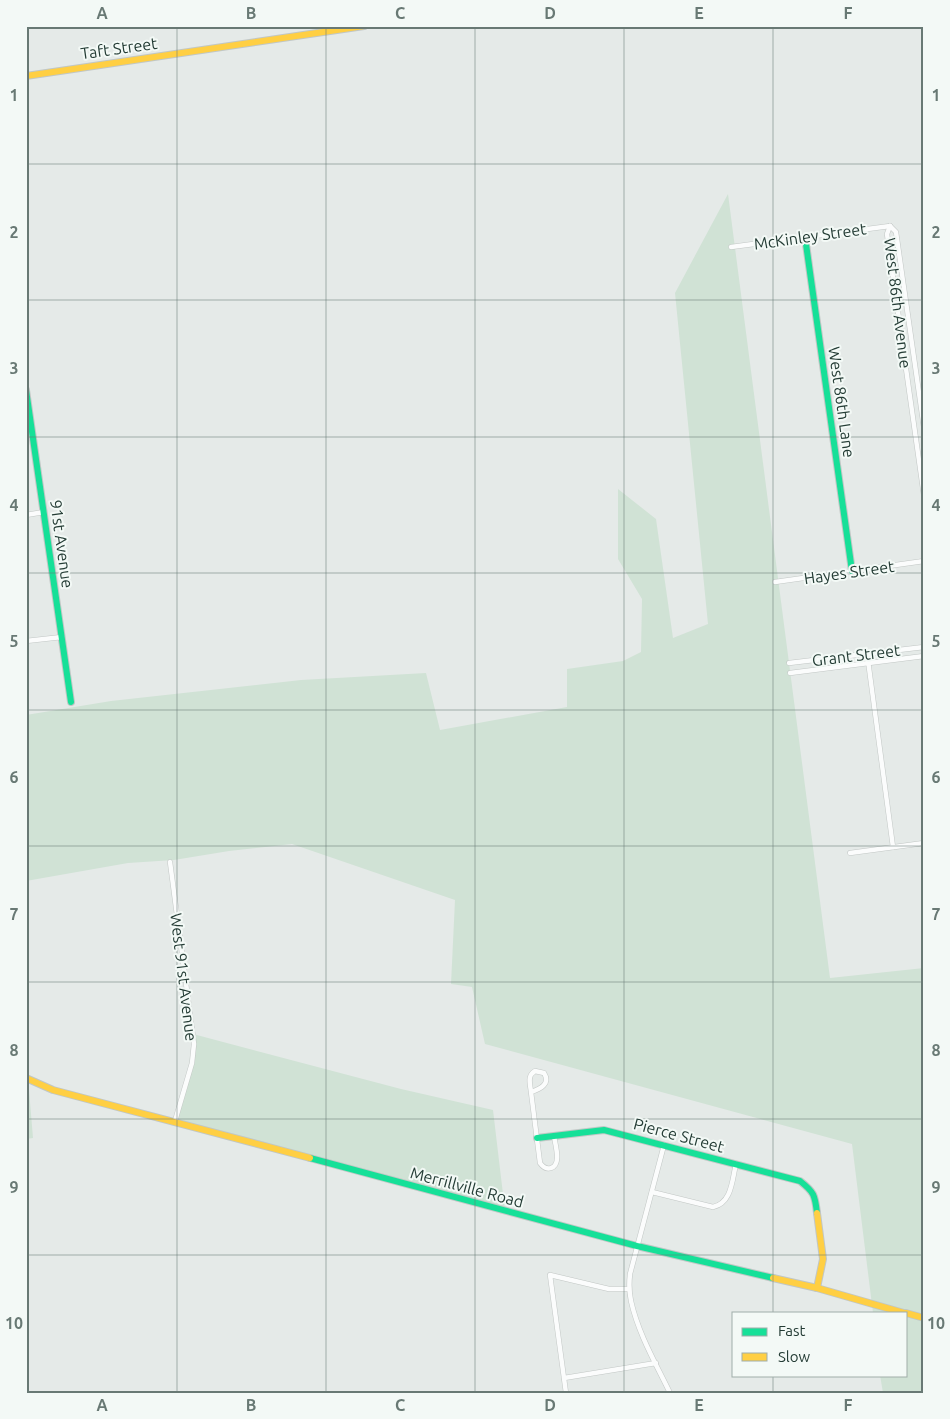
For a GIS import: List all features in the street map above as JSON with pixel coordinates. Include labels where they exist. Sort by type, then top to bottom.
[{"type":"street","name":"Taft Street","points":[[26,76],[364,26]]},
{"type":"street","points":[[924,193],[924,201]]},
{"type":"street","name":"McKinley Street","points":[[731,247],[890,226]]},
{"type":"street","name":"West 86th Avenue","points":[[924,428],[896,232],[890,226],[887,234],[924,496]]},
{"type":"street","name":"West 86th Lane","points":[[805,237],[852,571]]},
{"type":"street","name":"91st Avenue","points":[[26,390],[71,702]]},
{"type":"street","points":[[26,515],[44,512]]},
{"type":"street","name":"Hayes Street","points":[[775,582],[924,561]]},
{"type":"street","points":[[26,641],[62,637]]},
{"type":"street","name":"Grant Street","points":[[789,663],[924,647]]},
{"type":"street","points":[[867,653],[892,847]]},
{"type":"street","name":"Grant Street","points":[[790,673],[924,656]]},
{"type":"street","points":[[850,853],[924,843]]},
{"type":"street","name":"West 91st Avenue","points":[[170,862],[194,1044],[192,1064],[175,1121]]},
{"type":"street","points":[[531,1092],[547,1082],[544,1073],[536,1071],[529,1078],[540,1163],[551,1168],[557,1162],[554,1136]]},
{"type":"street","name":"Merrillville Road","points":[[26,1078],[53,1090],[175,1121],[637,1246],[818,1288],[902,1312]]},
{"type":"street","name":"Pierce Street","points":[[537,1138],[604,1130],[800,1181],[810,1188],[815,1196],[823,1258],[818,1288]]},
{"type":"street","points":[[664,1145],[630,1274],[629,1289],[638,1323],[670,1393]]},
{"type":"street","points":[[652,1192],[713,1207],[720,1206],[728,1197],[736,1164]]},
{"type":"street","points":[[566,1393],[550,1275],[609,1289],[629,1289]]},
{"type":"street","name":"Merrillville Road","points":[[908,1314],[924,1318]]},
{"type":"street","points":[[564,1378],[656,1363]]},
{"type":"green space","points":[[728,194],[830,978],[924,968],[924,1393],[883,1393],[880,1376],[908,1376],[908,1312],[873,1312],[852,1144],[485,1044],[472,987],[451,984],[455,900],[292,844],[229,851],[174,860],[128,863],[26,881],[26,715],[111,701],[301,680],[426,673],[440,730],[567,707],[567,669],[623,661],[641,652],[642,599],[618,559],[618,489],[656,519],[673,638],[708,624],[675,293]]},
{"type":"green space","points":[[193,1034],[401,1089],[493,1110],[505,1211],[175,1121],[192,1063]]},
{"type":"green space","points":[[26,1088],[29,1090],[33,1138],[26,1139]]},
{"type":"traffic: fast","points":[[805,237],[852,571]]},
{"type":"traffic: fast","points":[[26,390],[71,702]]},
{"type":"traffic: fast","points":[[537,1138],[604,1130],[800,1181],[813,1194],[817,1213]]},
{"type":"traffic: fast","points":[[310,1158],[637,1246],[773,1278]]},
{"type":"traffic: slow","points":[[26,76],[364,26]]},
{"type":"traffic: slow","points":[[26,1078],[53,1090],[310,1158]]},
{"type":"traffic: slow","points":[[817,1213],[823,1259],[817,1288]]},
{"type":"traffic: slow","points":[[773,1278],[817,1288],[901,1312]]},
{"type":"traffic: slow","points":[[908,1314],[924,1318]]}]
